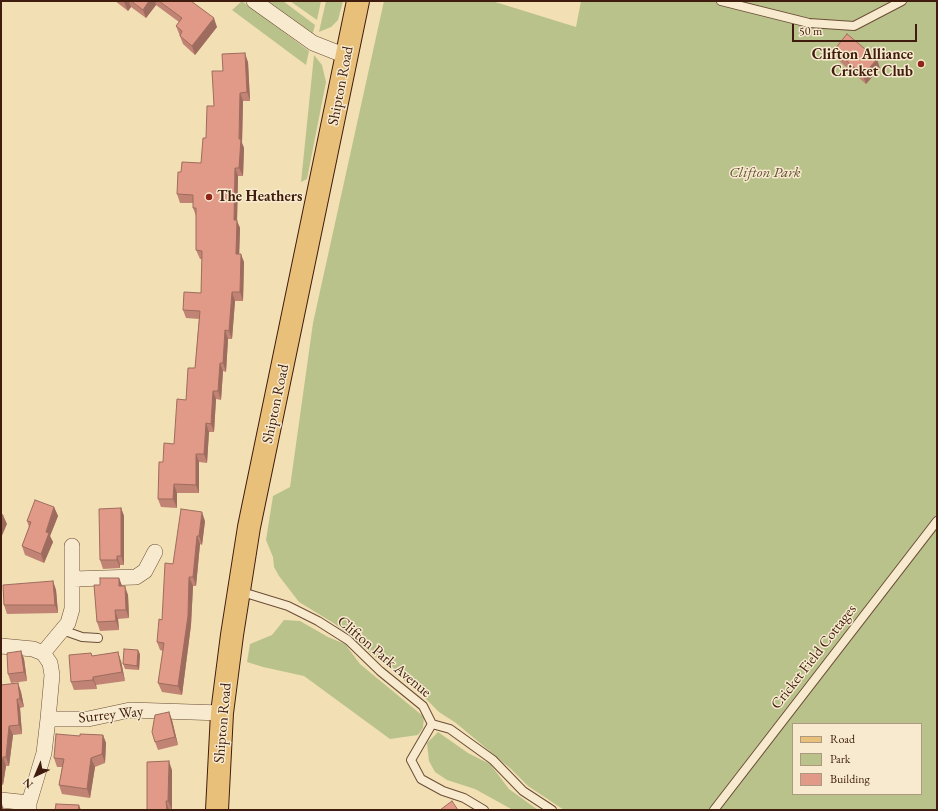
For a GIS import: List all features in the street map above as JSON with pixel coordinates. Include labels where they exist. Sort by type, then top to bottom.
[{"type":"main road","name":"Shipton Road","points":[[217,810],[222,713],[238,591],[249,527],[328,154],[358,1]]},
{"type":"street","points":[[254,1],[313,42],[346,56]]},
{"type":"street","points":[[43,653],[68,622],[72,609],[72,546]]},
{"type":"street","points":[[73,579],[136,576],[145,571],[154,552]]},
{"type":"street","points":[[1,646],[33,649],[43,653],[50,663],[52,676],[44,752],[29,806],[1,800]]},
{"type":"street","name":"Surrey Way","points":[[48,719],[88,719],[130,710],[222,713]]},
{"type":"lane","points":[[720,1],[809,23],[854,26],[902,1]]},
{"type":"lane","name":"Cricket Field Cottages","points":[[714,810],[937,521]]},
{"type":"lane","name":"Clifton Park Avenue","points":[[238,591],[288,606],[318,621],[348,640],[380,671],[423,706],[432,724]]},
{"type":"lane","points":[[62,630],[82,637],[98,638]]},
{"type":"lane","points":[[484,810],[464,798],[443,791],[421,779],[411,760],[432,724],[450,729],[493,760],[523,791],[552,810]]},
{"type":"green space","points":[[242,1],[309,51],[306,65],[232,10]]},
{"type":"green space","points":[[265,1],[283,1],[315,25],[313,33]]},
{"type":"green space","points":[[290,1],[321,1],[317,20]]},
{"type":"green space","points":[[326,1],[343,1],[338,20],[331,27],[319,32]]},
{"type":"green space","name":"Clifton Park","points":[[384,1],[492,1],[576,27],[581,1],[937,1],[937,810],[564,810],[528,786],[511,769],[456,723],[439,712],[422,695],[335,624],[299,602],[274,567],[273,557],[266,540],[273,496],[290,487],[313,323]]},
{"type":"green space","points":[[314,55],[322,65],[326,82],[307,179],[301,182]]},
{"type":"green space","points":[[284,620],[300,621],[328,637],[345,644],[360,664],[424,717],[423,728],[418,735],[390,739],[304,676],[247,662],[250,644],[272,635]]},
{"type":"green space","points":[[438,732],[468,753],[490,764],[509,789],[538,810],[513,810],[475,789],[447,780],[435,772],[429,761],[427,743]]},
{"type":"building","points":[[131,1],[149,1],[143,10]]},
{"type":"building","points":[[159,1],[191,1],[214,18],[192,46],[180,36],[182,31],[176,26],[182,18]]},
{"type":"building","points":[[847,34],[877,59],[863,75],[834,50]]},
{"type":"building","points":[[245,53],[247,92],[240,93],[239,139],[241,139],[239,168],[235,168],[234,220],[237,220],[236,254],[241,254],[240,292],[232,292],[229,331],[225,330],[223,363],[220,363],[218,391],[213,391],[211,424],[206,423],[204,454],[196,454],[196,485],[174,484],[173,499],[158,499],[159,462],[163,462],[164,443],[174,444],[177,399],[186,400],[188,368],[195,368],[200,311],[183,310],[184,292],[201,293],[202,251],[196,250],[196,208],[193,208],[193,195],[177,194],[178,172],[181,172],[182,162],[201,163],[203,138],[206,138],[207,106],[214,106],[212,71],[223,71],[222,54]]},
{"type":"building","points":[[35,500],[54,507],[46,532],[49,533],[41,554],[22,546],[31,522],[27,521]]},
{"type":"building","points":[[121,508],[121,556],[117,556],[117,560],[100,560],[99,509]]},
{"type":"building","points":[[181,509],[202,512],[199,536],[197,536],[193,577],[189,577],[188,616],[178,686],[158,683],[164,643],[157,642],[159,619],[162,620],[165,563],[173,564]]},
{"type":"building","points":[[100,578],[119,578],[119,586],[125,586],[126,610],[115,610],[116,621],[97,622],[94,585],[100,585]]},
{"type":"building","points":[[53,581],[55,605],[4,605],[3,585]]},
{"type":"building","points":[[124,649],[138,650],[137,666],[123,664]]},
{"type":"building","points":[[21,651],[24,672],[8,674],[7,653]]},
{"type":"building","points":[[118,652],[122,672],[93,677],[93,680],[71,682],[69,655],[91,653],[92,656]]},
{"type":"building","points":[[18,683],[20,699],[17,699],[19,725],[9,726],[6,757],[3,757],[1,770],[1,685]]},
{"type":"building","points":[[169,712],[175,737],[155,742],[152,732],[155,715]]},
{"type":"building","points":[[56,734],[80,736],[80,734],[103,735],[102,754],[91,758],[87,789],[59,785],[64,759],[54,758]]},
{"type":"building","points":[[169,761],[168,801],[166,801],[167,810],[147,810],[147,762]]},
{"type":"building","points":[[452,801],[458,810],[440,810]]},
{"type":"building","points":[[56,804],[79,805],[78,810],[55,810]]},
{"type":"place","name":"Clifton Alliance Cricket Club","points":[[921,64]]},
{"type":"place","name":"The Heathers","points":[[209,197]]}]
